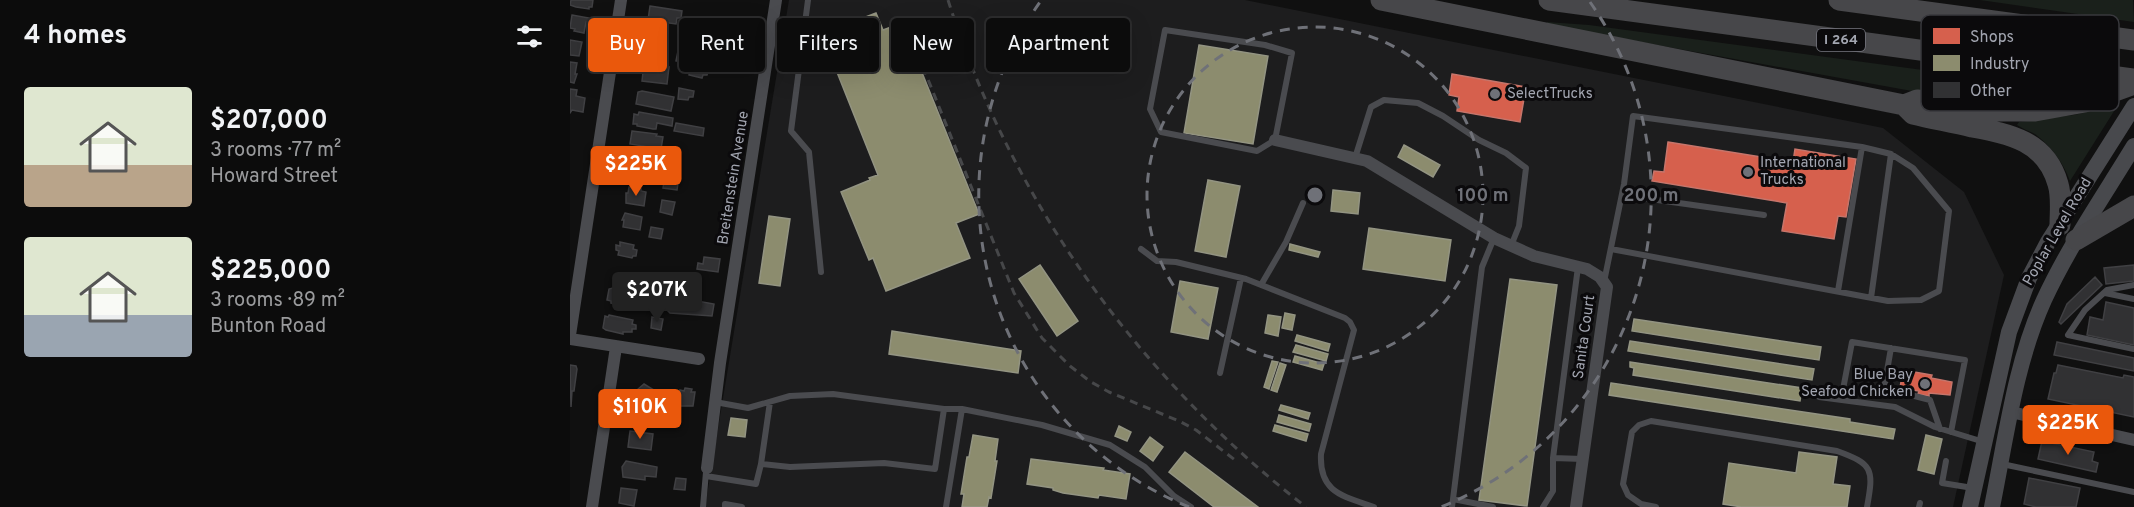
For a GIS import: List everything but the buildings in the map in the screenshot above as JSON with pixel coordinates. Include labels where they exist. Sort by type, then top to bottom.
[{"type":"highway","points":[[1381,0],[1905,105],[1921,101]]},
{"type":"highway","name":"I 264","points":[[1549,0],[1921,52]]},
{"type":"highway","points":[[1839,0],[1950,15]]},
{"type":"highway","points":[[2119,38],[2134,40]]},
{"type":"highway","name":"I 264","points":[[2119,80],[2134,82]]},
{"type":"highway","points":[[2119,88],[2134,82]]},
{"type":"highway","points":[[1905,105],[1913,114],[2002,133],[2030,144],[2044,157],[2055,174],[2061,199],[2060,225]]},
{"type":"highway","points":[[1994,111],[2026,111]]},
{"type":"highway","points":[[2076,240],[2134,206]]},
{"type":"main road","name":"Poplar Level Road","points":[[1970,507],[2009,332],[2029,278],[2133,107]]},
{"type":"main road","name":"Poplar Level Road","points":[[1992,507],[2026,350],[2047,295],[2076,240],[2134,146]]},
{"type":"street","points":[[621,0],[570,337],[616,347],[699,359]]},
{"type":"street","name":"Breitenstein Avenue","points":[[706,472],[776,0]]},
{"type":"street","name":"Sanita Court","points":[[1275,140],[1367,161],[1494,238],[1534,256],[1587,268],[1600,277],[1607,287],[1576,507]]},
{"type":"street","points":[[592,507],[616,347]]},
{"type":"street","points":[[2011,412],[2134,440]]},
{"type":"lane","points":[[808,0],[791,131],[809,152],[821,272]]},
{"type":"lane","points":[[1165,30],[1265,45],[1292,53],[1275,140],[1257,151],[1161,132],[1150,109],[1165,30]]},
{"type":"lane","points":[[1355,159],[1371,107],[1384,100],[1418,103],[1443,116],[1479,140],[1506,153],[1526,168],[1519,226],[1511,246]]},
{"type":"lane","points":[[1604,282],[1622,195],[1633,116],[1862,147],[1891,154],[1913,168],[1949,211],[1939,291],[1921,300],[1888,301],[1611,249]]},
{"type":"lane","points":[[1838,291],[1862,147]]},
{"type":"lane","points":[[1870,298],[1891,154]]},
{"type":"lane","points":[[1622,195],[1764,215]]},
{"type":"lane","points":[[1261,285],[1286,242],[1303,203]]},
{"type":"lane","points":[[1452,507],[1482,267],[1494,238]]},
{"type":"lane","points":[[1141,249],[1158,261],[1176,262],[1261,285],[1345,318],[1353,326],[1354,330],[1321,454],[1321,469],[1327,482],[1337,494],[1374,507]]},
{"type":"lane","points":[[1543,507],[1553,491],[1553,458],[1578,267]]},
{"type":"lane","points":[[1220,373],[1241,278]]},
{"type":"lane","points":[[2134,285],[2107,290],[2085,310],[2068,334],[2134,349]]},
{"type":"lane","points":[[2105,292],[2134,299]]},
{"type":"lane","points":[[1841,400],[1852,342],[1965,360],[1951,432]]},
{"type":"lane","points":[[1891,348],[1884,388],[1930,400],[1940,429]]},
{"type":"lane","points":[[716,402],[748,408],[790,396],[833,394],[944,410],[962,409],[1042,425],[1110,446],[1145,466],[1174,496],[1191,507]]},
{"type":"lane","points":[[1819,397],[1895,407],[1940,429],[1984,443]]},
{"type":"lane","points":[[703,507],[706,472],[756,484],[770,402]]},
{"type":"lane","points":[[946,507],[962,409]]},
{"type":"lane","points":[[761,464],[790,467],[884,463],[935,468],[944,410]]},
{"type":"lane","points":[[1656,507],[1641,504],[1628,495],[1623,484],[1632,432],[1639,425],[1651,421],[1837,451],[1862,460],[1870,471],[1871,484],[1867,507]]},
{"type":"lane","points":[[1553,458],[1583,459]]},
{"type":"lane","points":[[1946,461],[1942,483],[1974,488]]},
{"type":"lane","points":[[2000,464],[2134,492]]},
{"type":"lane","points":[[1453,499],[1493,507]]},
{"type":"lane","points":[[725,507],[725,504],[742,507]]},
{"type":"shaded area","points":[[789,0],[1245,0],[1883,128],[1964,192],[2004,275],[1953,507],[705,507],[777,72],[879,72],[879,18],[786,18]]},
{"type":"shaded area","points":[[1980,0],[2133,0],[2134,22],[2119,20],[2119,15],[2085,15]]},
{"type":"shaded area","points":[[1547,22],[1589,25],[1921,70],[1921,93],[1547,25]]},
{"type":"shaded area","points":[[2091,111],[2114,111],[2070,181],[2060,161],[2046,144],[2035,134],[2017,125],[2019,122]]},
{"type":"railway","points":[[948,0],[975,74],[1007,146],[1045,215],[1088,281],[1136,343],[1189,402],[1245,456],[1306,507]]},
{"type":"railway","points":[[925,72],[1014,293],[1042,338],[1070,366],[1091,382],[1196,430],[1235,460]]},
{"type":"place","name":"SelectTrucks","points":[[1495,94]]},
{"type":"place","name":"International Trucks","points":[[1748,172]]},
{"type":"place","name":"Blue Bay Seafood Chicken","points":[[1925,384]]}]
